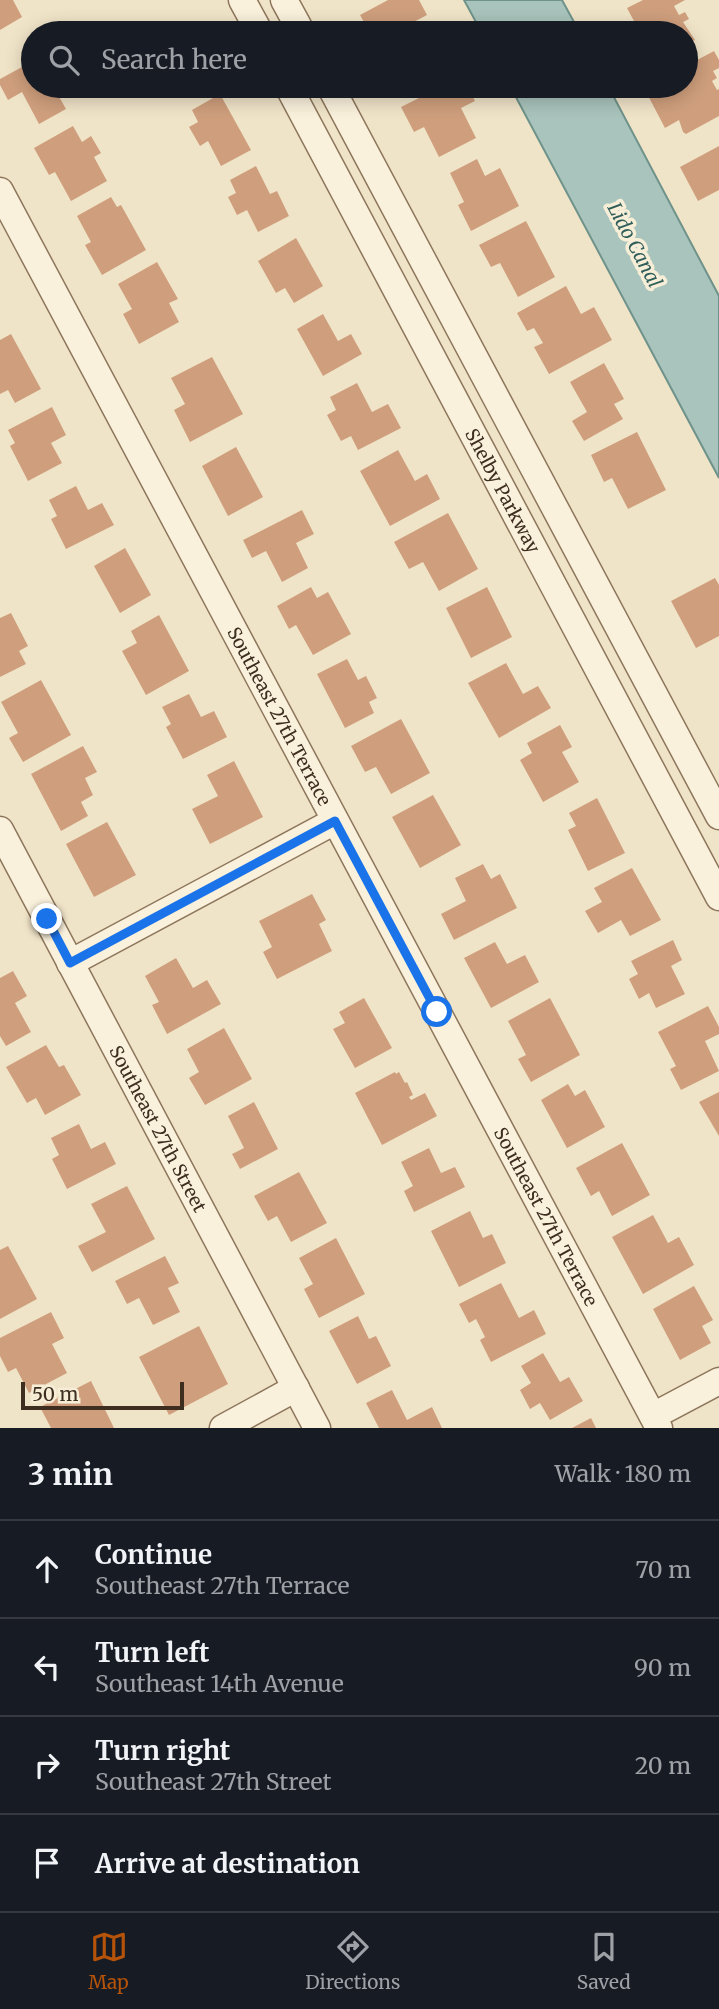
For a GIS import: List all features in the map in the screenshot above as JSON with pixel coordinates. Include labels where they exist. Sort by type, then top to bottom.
[{"type":"street","points":[[242,0],[253,21]]},
{"type":"street","points":[[284,0],[295,21]]},
{"type":"street","name":"Shelby Parkway","points":[[294,98],[719,897]]},
{"type":"street","points":[[336,98],[719,816]]},
{"type":"street","name":"Southeast 27th Terrace","points":[[0,191],[656,1422]]},
{"type":"street","points":[[70,963],[335,821]]},
{"type":"street","name":"Southeast 27th Street","points":[[0,830],[317,1428]]},
{"type":"street","points":[[656,1422],[719,1381]]},
{"type":"street","points":[[223,1428],[296,1388]]},
{"type":"water","points":[[464,0],[562,0],[573,21],[475,21]]},
{"type":"water","name":"Lido Canal","points":[[516,98],[614,98],[719,296],[719,478]]},
{"type":"building","points":[[0,0],[13,0],[22,17],[0,30]]},
{"type":"building","points":[[388,0],[419,0],[427,15],[416,21],[363,21],[360,15]]},
{"type":"building","points":[[643,0],[685,0],[674,6],[679,15],[685,12],[689,19],[634,21],[627,8]]},
{"type":"building","points":[[714,51],[719,60],[719,68],[713,71],[717,78],[712,81],[717,90],[719,89],[719,116],[686,134],[679,120],[665,128],[649,98],[698,98],[698,60]]},
{"type":"building","points":[[21,68],[21,93],[8,100],[0,85],[0,79]]},
{"type":"building","points":[[25,98],[60,98],[66,109],[39,124]]},
{"type":"building","points":[[213,98],[222,98],[251,150],[221,166],[208,141],[200,146],[189,127],[198,122],[192,110]]},
{"type":"building","points":[[419,98],[473,98],[475,101],[461,108],[476,138],[439,157],[424,127],[414,132],[401,107]]},
{"type":"building","points":[[73,126],[82,142],[91,136],[101,153],[94,157],[107,181],[71,201],[55,172],[49,175],[34,148]]},
{"type":"building","points":[[719,146],[719,190],[698,201],[680,167]]},
{"type":"building","points":[[477,159],[485,176],[500,168],[519,206],[471,231],[458,205],[464,202],[450,173]]},
{"type":"building","points":[[256,166],[270,194],[277,191],[289,216],[258,232],[247,210],[237,215],[228,197],[236,193],[230,180]]},
{"type":"building","points":[[111,197],[117,207],[121,205],[146,250],[102,275],[85,245],[91,242],[77,216]]},
{"type":"building","points":[[526,221],[555,277],[518,297],[500,263],[491,267],[479,245]]},
{"type":"building","points":[[296,238],[323,286],[294,303],[285,288],[276,293],[258,261]]},
{"type":"building","points":[[157,262],[178,299],[169,303],[179,322],[139,344],[123,314],[132,309],[118,284]]},
{"type":"building","points":[[566,286],[581,314],[594,307],[612,340],[549,374],[534,347],[543,343],[534,328],[527,331],[517,313]]},
{"type":"building","points":[[323,314],[338,341],[351,334],[362,354],[323,376],[297,329]]},
{"type":"building","points":[[11,334],[41,389],[15,403],[8,390],[0,394],[0,340]]},
{"type":"building","points":[[212,357],[243,414],[190,442],[174,410],[185,404],[171,378]]},
{"type":"building","points":[[604,363],[624,399],[614,404],[623,419],[584,441],[572,421],[587,412],[570,382]]},
{"type":"building","points":[[357,383],[372,412],[388,404],[401,428],[358,450],[351,436],[341,441],[327,415],[336,410],[330,397]]},
{"type":"building","points":[[52,407],[66,435],[51,443],[62,463],[28,481],[10,446],[15,443],[8,430]]},
{"type":"building","points":[[637,432],[666,490],[628,509],[612,478],[604,482],[591,455]]},
{"type":"building","points":[[236,447],[263,497],[228,516],[202,466]]},
{"type":"building","points":[[398,450],[415,481],[427,474],[440,499],[390,526],[360,471]]},
{"type":"building","points":[[76,486],[88,510],[102,503],[114,525],[66,549],[51,519],[57,516],[49,500]]},
{"type":"building","points":[[302,510],[314,534],[296,543],[308,568],[282,582],[266,551],[252,558],[243,540]]},
{"type":"building","points":[[448,513],[478,569],[439,591],[423,562],[409,569],[394,542]]},
{"type":"building","points":[[125,548],[151,595],[120,613],[94,566]]},
{"type":"building","points":[[715,578],[719,585],[719,636],[696,648],[671,601]]},
{"type":"building","points":[[311,587],[317,598],[328,592],[351,634],[313,655],[296,625],[289,629],[277,606]]},
{"type":"building","points":[[487,587],[512,637],[471,658],[446,608]]},
{"type":"building","points":[[11,613],[28,646],[19,651],[26,664],[0,677],[0,618]]},
{"type":"building","points":[[159,615],[189,671],[146,695],[122,651],[137,643],[131,631]]},
{"type":"building","points":[[347,659],[358,680],[366,676],[377,698],[369,702],[374,713],[345,728],[317,674]]},
{"type":"building","points":[[506,663],[523,694],[538,686],[551,708],[499,738],[468,683]]},
{"type":"building","points":[[41,680],[71,735],[23,762],[9,738],[18,733],[1,702]]},
{"type":"building","points":[[189,694],[201,717],[214,711],[227,737],[183,759],[166,727],[171,724],[162,707]]},
{"type":"building","points":[[401,719],[430,773],[391,794],[376,767],[365,772],[351,746]]},
{"type":"building","points":[[560,725],[572,747],[562,752],[579,782],[543,802],[520,760],[532,753],[527,743]]},
{"type":"building","points":[[83,746],[97,772],[85,778],[93,795],[81,802],[88,816],[61,831],[31,774]]},
{"type":"building","points":[[234,761],[263,817],[210,844],[192,809],[218,796],[207,775]]},
{"type":"building","points":[[433,795],[461,845],[420,868],[392,817]]},
{"type":"building","points":[[597,798],[625,853],[588,871],[568,830],[576,826],[569,813]]},
{"type":"building","points":[[107,822],[136,875],[94,897],[66,844]]},
{"type":"building","points":[[483,864],[491,879],[500,874],[517,908],[454,940],[441,914],[466,901],[455,878]]},
{"type":"building","points":[[632,868],[661,920],[630,936],[621,920],[598,933],[585,911],[602,902],[594,888]]},
{"type":"building","points":[[312,894],[326,920],[319,924],[332,951],[277,979],[263,952],[272,947],[259,921]]},
{"type":"building","points":[[673,940],[682,960],[671,966],[685,994],[656,1008],[649,993],[639,999],[629,979],[638,974],[631,961]]},
{"type":"building","points":[[495,942],[507,964],[525,955],[539,982],[491,1008],[464,958]]},
{"type":"building","points":[[176,958],[193,988],[207,980],[221,1004],[167,1034],[152,1005],[159,1002],[145,976]]},
{"type":"building","points":[[13,971],[27,996],[15,1003],[31,1032],[6,1046],[0,1036],[0,978]]},
{"type":"building","points":[[364,998],[392,1048],[355,1068],[333,1029],[345,1023],[339,1012]]},
{"type":"building","points":[[550,998],[580,1055],[531,1082],[518,1059],[526,1055],[508,1021]]},
{"type":"building","points":[[708,1006],[719,1027],[719,1034],[705,1041],[719,1071],[681,1090],[670,1069],[676,1066],[658,1032]]},
{"type":"building","points":[[224,1028],[252,1079],[205,1105],[189,1078],[199,1072],[187,1049]]},
{"type":"building","points":[[46,1045],[59,1067],[64,1065],[81,1095],[45,1115],[36,1098],[27,1103],[6,1067]]},
{"type":"building","points":[[399,1072],[405,1083],[407,1082],[413,1095],[409,1097],[411,1100],[425,1093],[437,1116],[382,1145],[355,1093]]},
{"type":"building","points":[[568,1084],[575,1096],[585,1090],[605,1127],[567,1148],[541,1100]]},
{"type":"building","points":[[719,1092],[719,1136],[699,1102]]},
{"type":"building","points":[[254,1102],[278,1149],[240,1169],[232,1154],[244,1148],[228,1116]]},
{"type":"building","points":[[79,1124],[91,1149],[105,1142],[116,1164],[67,1189],[52,1159],[59,1155],[51,1138]]},
{"type":"building","points":[[622,1143],[650,1195],[612,1216],[599,1191],[591,1196],[576,1168]]},
{"type":"building","points":[[429,1148],[441,1173],[455,1167],[465,1187],[414,1212],[404,1191],[413,1186],[401,1162]]},
{"type":"building","points":[[299,1172],[327,1223],[291,1242],[277,1216],[268,1221],[254,1196]]},
{"type":"building","points":[[127,1186],[155,1239],[92,1272],[78,1246],[106,1232],[91,1204]]},
{"type":"building","points":[[470,1211],[483,1238],[492,1234],[506,1263],[459,1287],[431,1231]]},
{"type":"building","points":[[653,1215],[668,1243],[679,1237],[694,1265],[643,1294],[612,1237]]},
{"type":"building","points":[[336,1238],[365,1294],[319,1318],[304,1289],[313,1284],[299,1258]]},
{"type":"building","points":[[8,1246],[37,1299],[0,1319],[0,1250]]},
{"type":"building","points":[[165,1256],[179,1283],[168,1288],[180,1312],[153,1325],[139,1298],[127,1304],[115,1281]]},
{"type":"building","points":[[501,1283],[519,1318],[534,1310],[546,1334],[491,1362],[480,1340],[485,1337],[476,1319],[469,1323],[459,1304]]},
{"type":"building","points":[[694,1286],[713,1320],[702,1326],[711,1343],[680,1360],[653,1309]]},
{"type":"building","points":[[51,1312],[64,1338],[52,1344],[67,1373],[29,1393],[16,1368],[8,1372],[0,1356],[0,1338]]},
{"type":"building","points":[[358,1316],[369,1339],[376,1336],[391,1366],[357,1384],[329,1331]]},
{"type":"building","points":[[199,1326],[228,1384],[169,1415],[139,1357]]},
{"type":"building","points":[[543,1353],[560,1382],[569,1377],[583,1401],[550,1420],[540,1403],[530,1409],[520,1390],[531,1383],[521,1366]]},
{"type":"building","points":[[91,1381],[114,1428],[51,1428],[40,1407]]},
{"type":"building","points":[[392,1390],[407,1420],[432,1407],[442,1428],[379,1428],[366,1403]]},
{"type":"building","points":[[591,1418],[596,1428],[572,1428]]},
{"type":"route","points":[[47,919],[70,963],[335,821],[437,1012]]}]
